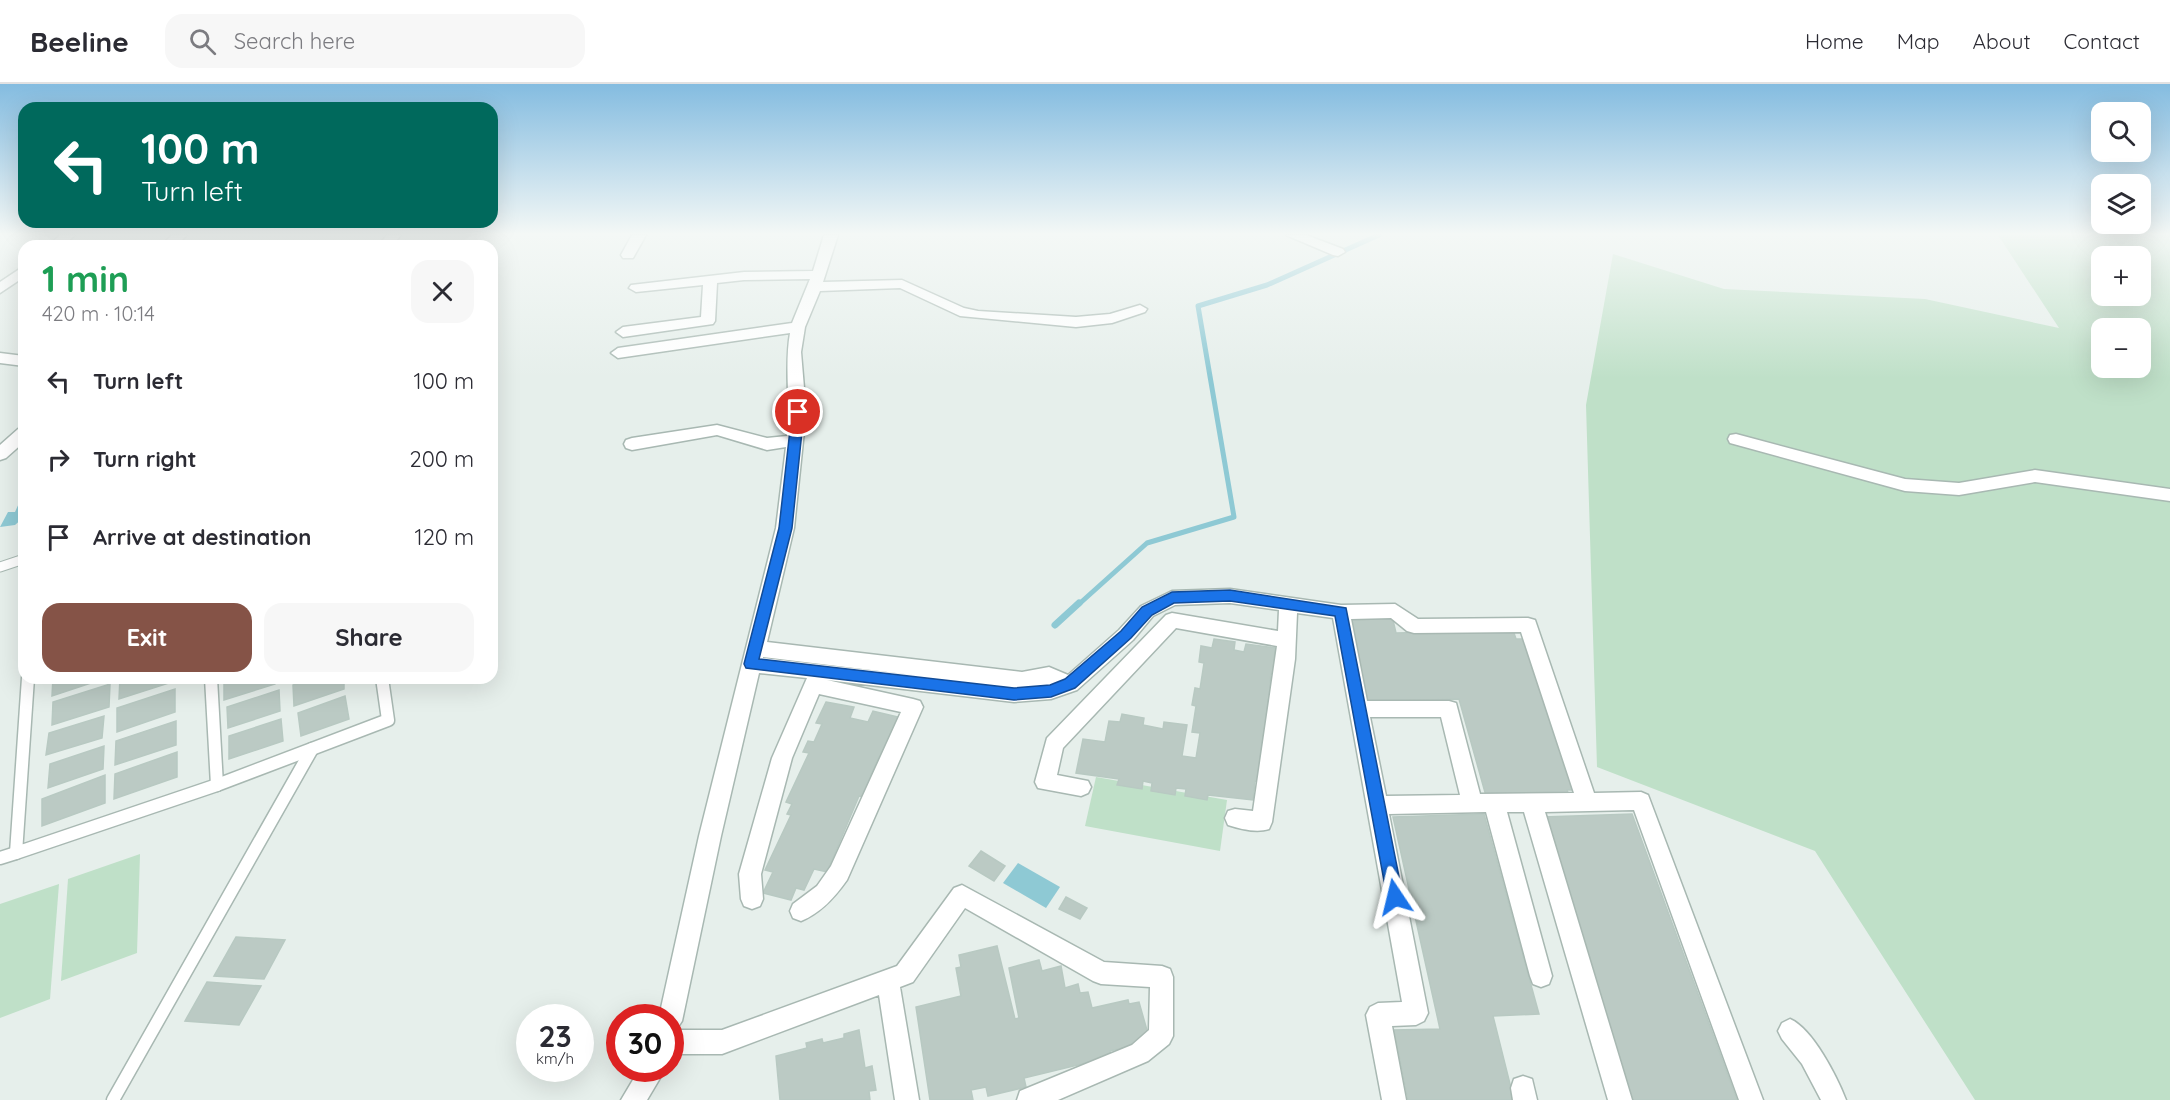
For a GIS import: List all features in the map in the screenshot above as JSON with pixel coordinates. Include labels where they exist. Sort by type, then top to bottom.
[{"type":"street","points":[[636,288],[682,282]]},
{"type":"street","points":[[623,332],[708,321],[710,282]]},
{"type":"street","points":[[674,1004],[752,656],[785,528],[798,412],[794,352],[798,327],[816,282]]},
{"type":"street","points":[[857,282],[902,284],[960,312],[978,315],[1076,322],[1112,318],[1140,309]]},
{"type":"street","points":[[618,353],[798,327]]},
{"type":"street","points":[[0,358],[18,360]]},
{"type":"street","points":[[632,444],[717,430],[767,444],[795,441]]},
{"type":"street","points":[[0,454],[18,438]]},
{"type":"street","points":[[1736,440],[1905,485],[1959,489],[2035,476],[2170,495]]},
{"type":"street","points":[[815,679],[1014,694],[1051,691],[1070,684],[1126,634],[1147,611],[1172,598],[1230,596],[1341,612],[1395,611],[1414,626],[1528,625],[1587,802]]},
{"type":"street","points":[[1235,818],[1262,822],[1286,659],[1288,604]]},
{"type":"street","points":[[1341,612],[1416,1013],[1378,1015],[1394,1100]]},
{"type":"street","points":[[1081,787],[1045,782],[1054,744],[1172,620],[1286,640]]},
{"type":"street","points":[[752,656],[815,679],[913,707],[839,873],[825,893],[801,911]]},
{"type":"street","points":[[752,656],[1022,680],[1049,675],[1070,684]]},
{"type":"street","points":[[752,899],[750,874],[782,758],[815,679]]},
{"type":"street","points":[[1360,709],[1449,709],[1472,803]]},
{"type":"street","points":[[1378,805],[1641,801],[1750,1100]]},
{"type":"street","points":[[1532,802],[1620,1100]]},
{"type":"street","points":[[1494,803],[1541,976]]},
{"type":"street","points":[[684,1042],[722,1042],[905,974],[962,895],[1101,973],[1162,977],[1161,1036],[1140,1053],[1029,1100]]},
{"type":"street","points":[[888,981],[907,1100]]},
{"type":"street","points":[[1790,1031],[1810,1056],[1833,1100]]},
{"type":"street","points":[[633,1100],[645,1082]]},
{"type":"lane","points":[[0,567],[18,561]]},
{"type":"lane","points":[[16,853],[28,684]]},
{"type":"lane","points":[[211,684],[218,785]]},
{"type":"lane","points":[[0,858],[218,785],[388,720],[383,684]]},
{"type":"lane","points":[[113,1100],[312,749]]},
{"type":"green space","points":[[1608,282],[1703,282],[1724,289],[1925,299],[2059,328],[2029,282],[2091,282],[2091,306],[2151,306],[2151,282],[2170,282],[2170,1100],[1975,1100],[1815,851],[1597,767],[1586,405]]},
{"type":"green space","points":[[1096,777],[1227,800],[1220,851],[1085,826]]},
{"type":"green space","points":[[140,854],[137,953],[61,981],[68,879]]},
{"type":"green space","points":[[59,884],[50,999],[0,1018],[0,904]]},
{"type":"water","points":[[18,505],[18,522],[15,525],[0,527],[8,512],[15,512]]},
{"type":"water","points":[[1018,863],[1060,887],[1046,908],[1003,883]]},
{"type":"building","points":[[1392,616],[1396,633],[1513,630],[1516,639],[1523,639],[1573,790],[1567,790],[1570,798],[1486,796],[1459,699],[1367,702],[1348,618]]},
{"type":"building","points":[[1214,639],[1235,642],[1234,650],[1244,652],[1246,644],[1276,648],[1274,657],[1279,658],[1277,675],[1271,674],[1270,683],[1276,684],[1274,701],[1268,700],[1266,726],[1270,746],[1262,745],[1260,762],[1265,763],[1262,782],[1255,781],[1253,800],[1208,795],[1207,800],[1185,796],[1186,789],[1176,788],[1175,795],[1151,791],[1152,783],[1143,781],[1142,789],[1117,785],[1119,779],[1076,773],[1083,739],[1105,742],[1109,721],[1120,722],[1122,714],[1144,718],[1143,725],[1163,729],[1164,722],[1187,725],[1182,756],[1196,758],[1200,733],[1192,732],[1196,706],[1192,705],[1195,688],[1200,689],[1204,663],[1199,662],[1201,646],[1212,648]]},
{"type":"building","points":[[53,684],[88,684],[52,696]]},
{"type":"building","points":[[110,684],[109,707],[52,725],[53,702]]},
{"type":"building","points":[[120,684],[166,684],[119,699]]},
{"type":"building","points":[[224,684],[275,684],[224,700]]},
{"type":"building","points":[[344,684],[344,689],[294,706],[293,685]]},
{"type":"building","points":[[175,689],[175,712],[117,732],[117,708]]},
{"type":"building","points":[[279,690],[280,711],[228,728],[227,707]]},
{"type":"building","points":[[345,696],[349,719],[301,736],[298,713]]},
{"type":"building","points":[[826,702],[854,707],[850,718],[868,722],[873,711],[898,717],[889,738],[894,739],[886,759],[879,757],[871,775],[877,776],[869,798],[859,796],[827,872],[814,869],[804,890],[796,888],[791,900],[763,893],[773,872],[765,870],[791,815],[787,814],[792,804],[786,802],[809,753],[803,752],[808,741],[814,742],[822,724],[816,723]]},
{"type":"building","points":[[104,716],[102,738],[46,755],[49,733]]},
{"type":"building","points":[[281,719],[283,741],[229,759],[229,736]]},
{"type":"building","points":[[176,721],[176,745],[115,765],[116,741]]},
{"type":"building","points":[[104,746],[103,769],[48,788],[50,764]]},
{"type":"building","points":[[177,752],[177,777],[114,799],[115,774]]},
{"type":"building","points":[[105,775],[105,803],[42,826],[42,799]]},
{"type":"building","points":[[1484,814],[1539,1014],[1493,1016],[1514,1100],[1408,1100],[1394,1030],[1440,1029],[1393,817]]},
{"type":"building","points":[[1632,814],[1737,1100],[1632,1100],[1543,817]]},
{"type":"building","points":[[981,851],[1005,866],[994,881],[969,866]]},
{"type":"building","points":[[1066,897],[1087,908],[1080,919],[1059,909]]},
{"type":"building","points":[[236,937],[285,940],[264,979],[214,976]]},
{"type":"building","points":[[997,946],[1015,1019],[1019,1018],[1009,968],[1039,960],[1042,971],[1061,966],[1065,988],[1078,984],[1080,993],[1088,992],[1092,1008],[1128,1000],[1129,1004],[1139,1002],[1150,1041],[1110,1051],[1111,1057],[1024,1078],[1026,1087],[988,1096],[986,1087],[971,1090],[973,1100],[930,1100],[916,1007],[961,996],[956,968],[961,967],[959,955]]},
{"type":"building","points":[[207,982],[261,986],[239,1025],[185,1021]]},
{"type":"building","points":[[859,1030],[865,1068],[872,1066],[876,1090],[869,1091],[870,1100],[780,1100],[776,1056],[807,1048],[806,1043],[822,1039],[823,1043],[844,1038],[844,1034]]},
{"type":"waterway","points":[[1078,605],[1147,543],[1234,517],[1198,306],[1273,282]]},
{"type":"waterway","points":[[1055,625],[1079,603]]},
{"type":"route","points":[[798,412],[785,528],[751,664],[1014,694],[1051,691],[1070,684],[1126,634],[1147,611],[1172,598],[1230,596],[1341,612],[1395,897]]}]
